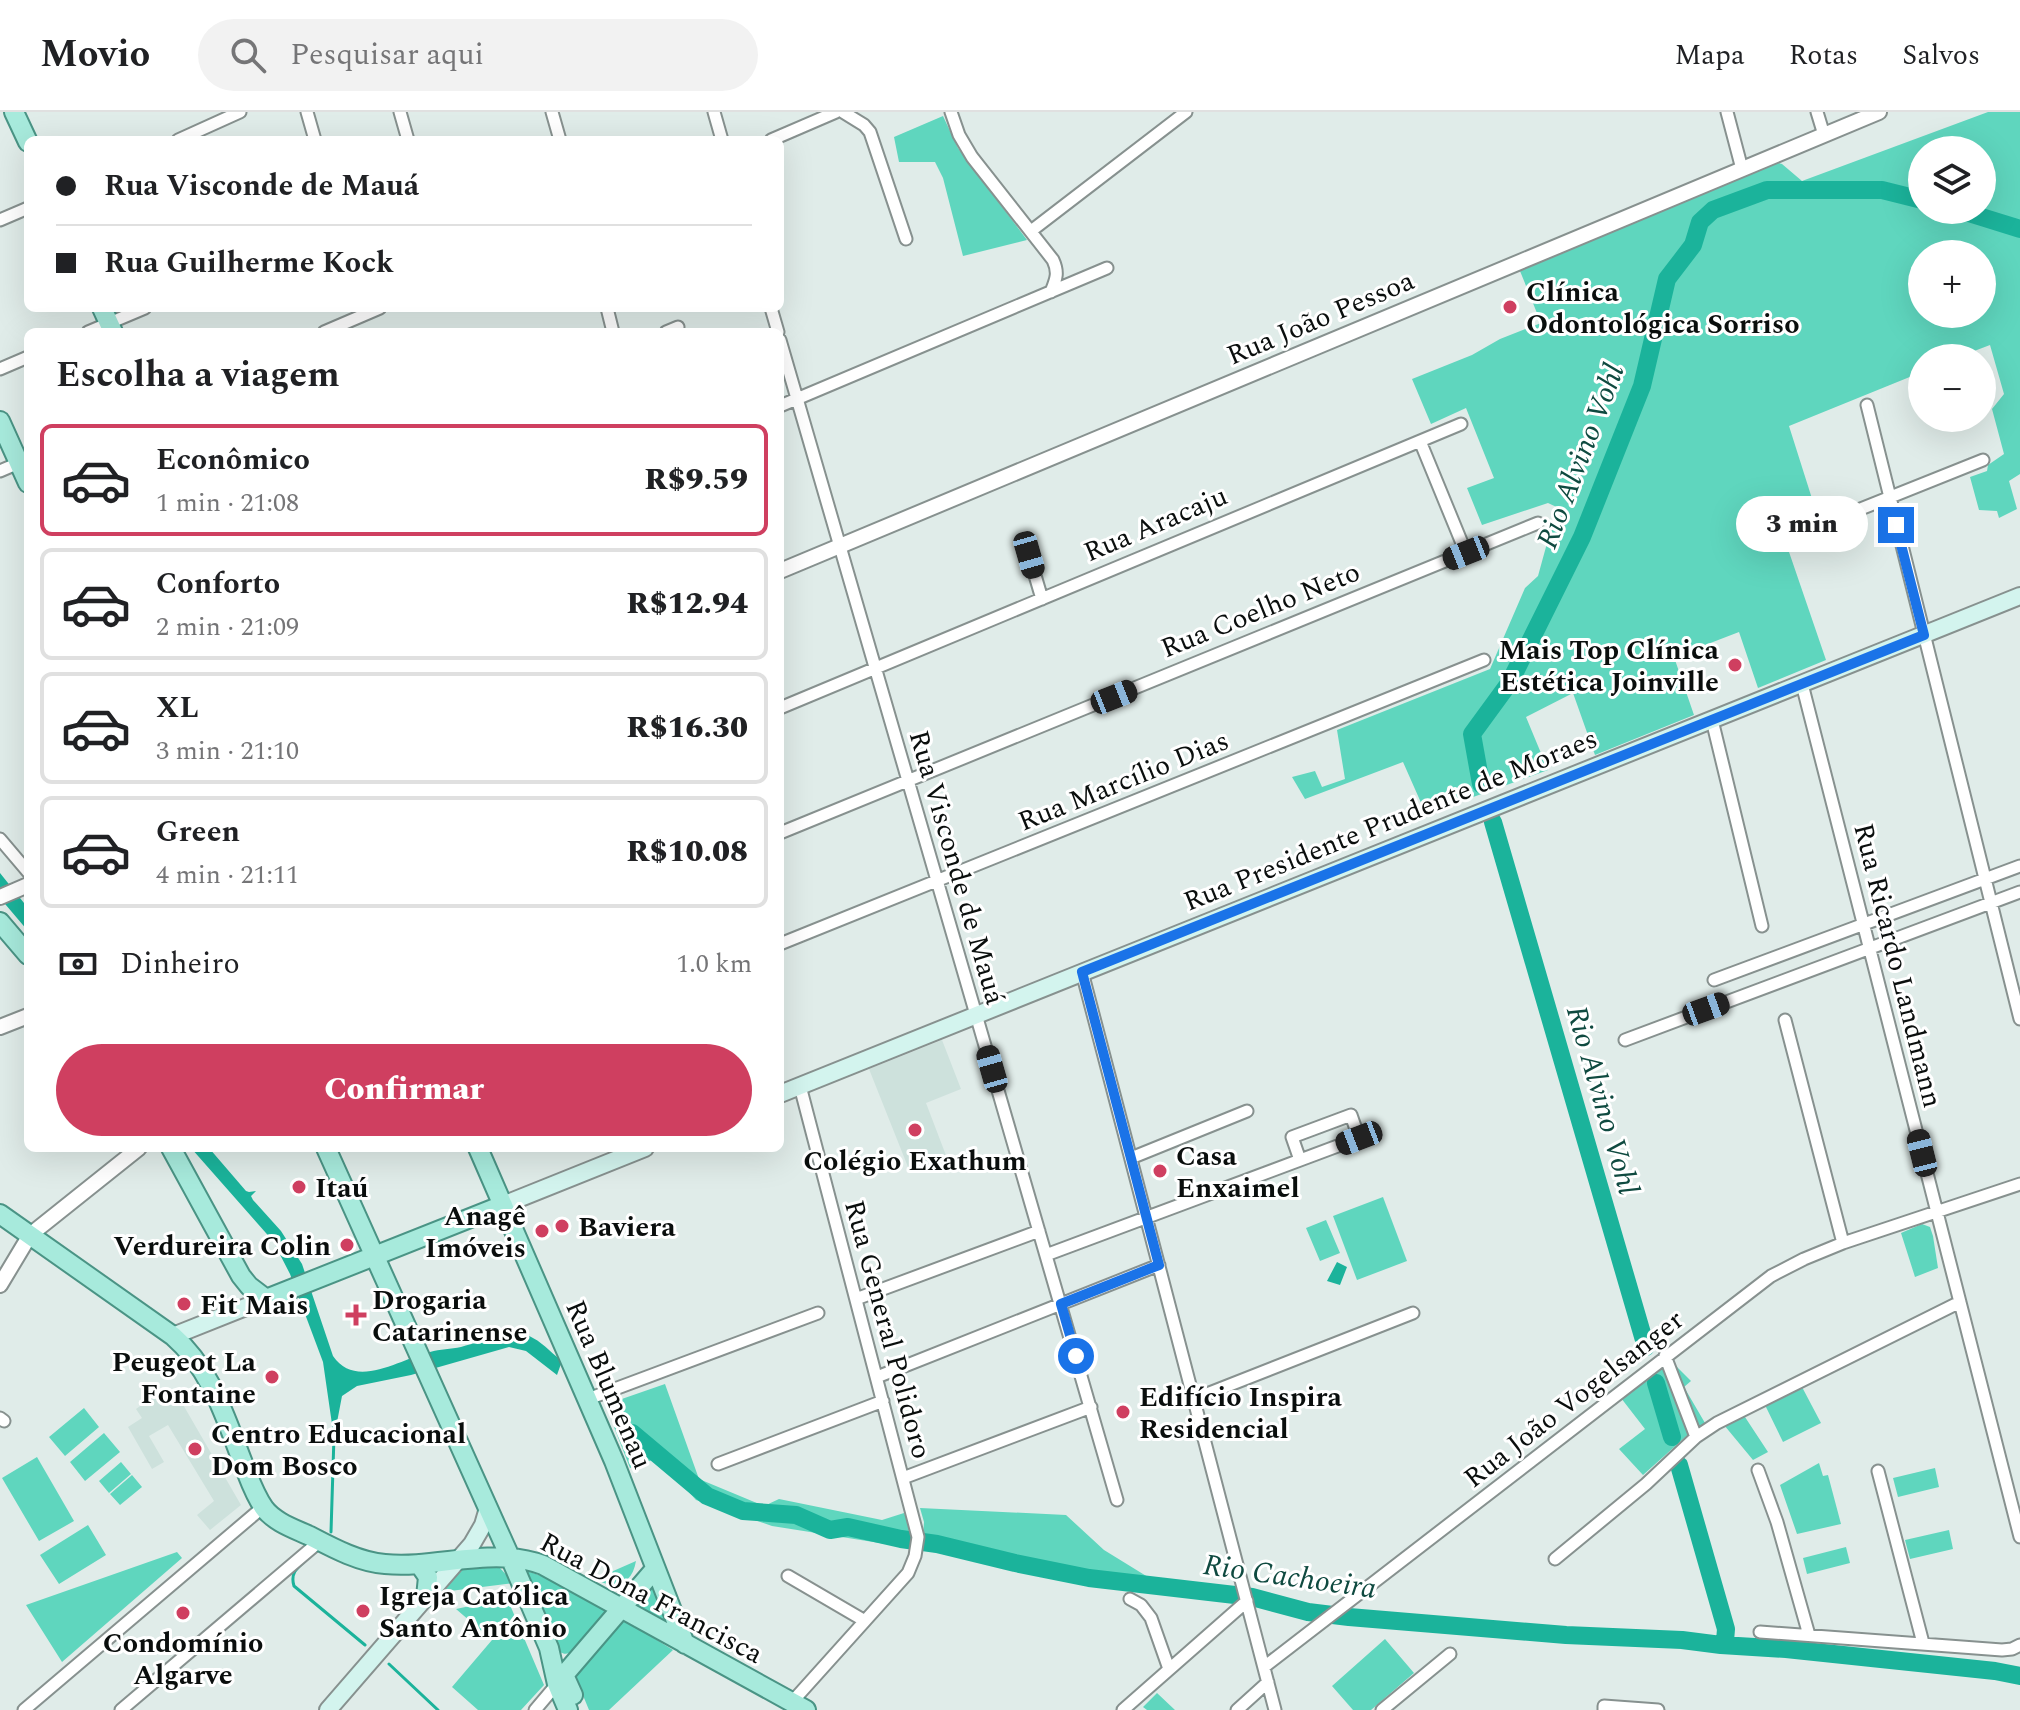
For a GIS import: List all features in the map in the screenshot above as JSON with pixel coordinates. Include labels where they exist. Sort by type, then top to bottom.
[{"type":"main road","points":[[14,112],[25,136]]},
{"type":"main road","points":[[0,421],[24,461]]},
{"type":"main road","name":"Rua Presidente Prudente de Moraes","points":[[784,1092],[2020,596]]},
{"type":"main road","points":[[0,922],[24,950]]},
{"type":"main road","points":[[173,1152],[241,1276],[266,1299]]},
{"type":"main road","points":[[328,1152],[549,1648],[559,1661],[580,1710]]},
{"type":"main road","name":"Rua Blumenau","points":[[480,1152],[614,1461],[685,1644]]},
{"type":"main road","points":[[173,1336],[635,1152]]},
{"type":"main road","points":[[0,1214],[173,1336],[191,1353],[211,1384],[254,1492],[263,1507]]},
{"type":"main road","name":"Rua Dona Francisca","points":[[263,1507],[277,1520],[374,1563],[419,1564],[510,1557],[527,1559],[799,1706]]},
{"type":"main road","points":[[328,1710],[477,1537],[488,1508]]},
{"type":"main road","points":[[419,1564],[428,1577],[426,1597]]},
{"type":"main road","points":[[568,1710],[564,1675],[655,1569]]},
{"type":"street","points":[[187,136],[240,112]]},
{"type":"street","points":[[307,112],[314,136]]},
{"type":"street","points":[[400,112],[407,136]]},
{"type":"street","points":[[552,112],[559,136]]},
{"type":"street","points":[[714,112],[721,136]]},
{"type":"street","points":[[780,136],[836,112]]},
{"type":"street","points":[[843,112],[870,132],[906,239]]},
{"type":"street","points":[[951,112],[964,145],[1053,260],[1057,277],[1051,292]]},
{"type":"street","points":[[1031,231],[1186,112]]},
{"type":"street","points":[[1727,112],[1742,169]]},
{"type":"street","points":[[1817,112],[1824,135]]},
{"type":"street","name":"Rua João Pessoa","points":[[784,569],[1879,112]]},
{"type":"street","points":[[0,220],[24,210]]},
{"type":"street","points":[[784,404],[1107,268]]},
{"type":"street","points":[[108,321],[134,312]]},
{"type":"street","points":[[332,328],[362,312]]},
{"type":"street","name":"Rua Visconde de Mauá","points":[[784,354],[1117,1500]]},
{"type":"street","points":[[0,369],[24,359]]},
{"type":"street","points":[[1867,405],[2020,1019]]},
{"type":"street","name":"Rua Aracaju","points":[[784,706],[1461,424]]},
{"type":"street","points":[[1420,441],[1466,553]]},
{"type":"street","points":[[1828,522],[1983,460]]},
{"type":"street","points":[[0,471],[24,461]]},
{"type":"street","name":"Rua Coelho Neto","points":[[784,831],[1538,523]]},
{"type":"street","points":[[1029,555],[1042,599]]},
{"type":"street","name":"Rua Marcílio Dias","points":[[784,942],[1484,660]]},
{"type":"street","name":"Rua Ricardo Landmann","points":[[1802,684],[2020,1537]]},
{"type":"street","points":[[1712,720],[1762,926]]},
{"type":"street","points":[[0,839],[24,867]]},
{"type":"street","points":[[1714,980],[2020,866]]},
{"type":"street","points":[[0,897],[24,886]]},
{"type":"street","points":[[1625,1040],[2020,892]]},
{"type":"street","points":[[1082,972],[1275,1710]]},
{"type":"street","points":[[0,1027],[24,1018]]},
{"type":"street","points":[[1785,1020],[1843,1243]]},
{"type":"street","name":"Rua General Polidoro","points":[[800,1086],[918,1541],[908,1573],[865,1621]]},
{"type":"street","points":[[1131,1158],[1247,1111]]},
{"type":"street","points":[[1046,1255],[1359,1138],[1351,1115],[1292,1137],[1300,1160]]},
{"type":"street","points":[[0,1285],[30,1235],[134,1152]]},
{"type":"street","name":"Rua João Vogelsanger","points":[[1264,1667],[1771,1276],[1843,1243],[2020,1184]]},
{"type":"street","points":[[856,1299],[1039,1231]]},
{"type":"street","points":[[877,1377],[1159,1265]]},
{"type":"street","points":[[1555,1559],[1646,1484],[1696,1437],[1717,1423],[1960,1302]]},
{"type":"street","points":[[588,1399],[818,1313]]},
{"type":"street","points":[[1194,1399],[1413,1313]]},
{"type":"street","points":[[1665,1356],[1696,1437]]},
{"type":"street","points":[[718,1464],[883,1401]]},
{"type":"street","points":[[903,1478],[1091,1407]]},
{"type":"street","points":[[1758,1470],[1777,1522],[1809,1635]]},
{"type":"street","points":[[1878,1471],[1923,1643]]},
{"type":"street","points":[[24,1710],[263,1507]]},
{"type":"street","points":[[121,1710],[320,1541]]},
{"type":"street","points":[[788,1576],[865,1621],[799,1706]]},
{"type":"street","points":[[1123,1710],[1246,1596]]},
{"type":"street","points":[[1130,1599],[1141,1605],[1151,1618],[1169,1669]]},
{"type":"street","points":[[1760,1632],[2002,1650],[2020,1645]]},
{"type":"street","points":[[1382,1710],[1450,1654]]},
{"type":"street","points":[[535,1710],[564,1675]]},
{"type":"street","points":[[1237,1710],[1268,1682]]},
{"type":"street","points":[[1604,1708],[1658,1710]]},
{"type":"shaded area","points":[[1988,112],[2020,112],[2020,474],[2009,481],[2017,509],[1999,518],[1997,511],[1979,510],[1970,477],[1987,471],[1988,465],[2004,454],[1996,424],[1996,404],[2004,394],[1996,366],[1996,344],[1908,344],[1908,378],[1789,426],[1821,527],[1788,549],[1826,660],[1758,688],[1739,632],[1674,657],[1694,715],[1595,755],[1573,693],[1526,717],[1548,770],[1426,814],[1403,762],[1305,799],[1292,777],[1315,771],[1322,787],[1345,779],[1337,730],[1490,669],[1525,588],[1538,576],[1552,525],[1565,511],[1548,503],[1482,525],[1467,488],[1494,478],[1466,408],[1431,424],[1412,379],[1541,323],[1520,271],[1773,161],[1782,164],[1802,181],[1908,142],[1908,224],[1996,224],[1996,136],[1923,136]]},
{"type":"shaded area","points":[[943,116],[958,148],[1027,240],[963,256],[943,178],[935,162],[899,162],[894,137]]},
{"type":"shaded area","points":[[0,873],[24,903],[24,926],[0,898]]},
{"type":"shaded area","name":"Colégio Exathum","points":[[942,1040],[961,1089],[926,1103],[947,1158],[910,1172],[869,1069]]},
{"type":"shaded area","points":[[195,1152],[212,1152],[246,1191],[256,1191],[251,1196],[253,1200],[281,1231],[302,1264],[333,1356],[343,1366],[366,1372],[434,1351],[521,1334],[537,1341],[562,1361],[557,1375],[526,1351],[509,1347],[411,1375],[357,1386],[342,1396],[334,1438],[323,1362],[290,1274],[273,1241]]},
{"type":"shaded area","points":[[1383,1197],[1407,1261],[1357,1280],[1333,1216]]},
{"type":"shaded area","points":[[1326,1220],[1340,1253],[1320,1261],[1306,1228]]},
{"type":"shaded area","points":[[1922,1224],[1930,1227],[1938,1268],[1915,1277],[1901,1233]]},
{"type":"shaded area","points":[[1337,1262],[1347,1267],[1340,1285],[1327,1281]]},
{"type":"shaded area","points":[[1670,1360],[1691,1381],[1684,1387],[1705,1423],[1643,1475],[1619,1449],[1645,1429],[1621,1398]]},
{"type":"shaded area","points":[[665,1384],[699,1479],[764,1506],[779,1499],[882,1520],[904,1513],[910,1526],[905,1547],[772,1526],[696,1500],[655,1459],[630,1468],[614,1427],[618,1424],[616,1401]]},
{"type":"shaded area","points":[[1802,1387],[1821,1423],[1783,1442],[1765,1405]]},
{"type":"shaded area","name":"Centro Educacional Dom Bosco","points":[[174,1389],[241,1505],[210,1530],[197,1515],[214,1501],[168,1425],[149,1436],[164,1462],[152,1469],[128,1427],[142,1418],[136,1409],[154,1396],[158,1402]]},
{"type":"shaded area","points":[[84,1408],[99,1427],[65,1456],[49,1437]]},
{"type":"shaded area","points":[[1743,1414],[1768,1452],[1753,1460],[1724,1425]]},
{"type":"shaded area","points":[[104,1433],[120,1452],[85,1481],[70,1462]]},
{"type":"shaded area","points":[[37,1457],[74,1521],[39,1541],[2,1478]]},
{"type":"shaded area","points":[[121,1462],[131,1474],[109,1493],[99,1481]]},
{"type":"shaded area","points":[[1819,1463],[1823,1476],[1828,1475],[1841,1524],[1797,1534],[1780,1485]]},
{"type":"shaded area","points":[[1935,1468],[1939,1487],[1898,1497],[1893,1478]]},
{"type":"shaded area","points":[[132,1475],[142,1487],[120,1505],[110,1494]]},
{"type":"shaded area","points":[[920,1508],[1066,1515],[1104,1550],[1156,1582],[1102,1573],[1066,1572],[1031,1560],[1023,1562],[1013,1558],[993,1562],[957,1544],[933,1542],[923,1536],[924,1522]]},
{"type":"shaded area","points":[[88,1525],[106,1555],[59,1584],[40,1555]]},
{"type":"shaded area","points":[[1949,1530],[1953,1549],[1910,1559],[1905,1540]]},
{"type":"shaded area","points":[[1846,1547],[1850,1563],[1807,1574],[1803,1558]]},
{"type":"shaded area","points":[[177,1552],[182,1558],[62,1662],[26,1605]]},
{"type":"shaded area","points":[[636,1561],[631,1575],[622,1583],[609,1584],[595,1579]]},
{"type":"shaded area","points":[[488,1565],[499,1567],[514,1583],[442,1592],[450,1578],[460,1571]]},
{"type":"shaded area","points":[[523,1570],[557,1583],[610,1612],[573,1651],[562,1653]]},
{"type":"shaded area","points":[[654,1584],[669,1626],[634,1606]]},
{"type":"shaded area","points":[[507,1598],[544,1685],[521,1710],[478,1710],[452,1687],[492,1640],[456,1609]]},
{"type":"shaded area","points":[[623,1619],[673,1650],[609,1710],[589,1710],[575,1676]]},
{"type":"shaded area","points":[[1385,1639],[1414,1673],[1371,1710],[1353,1710],[1332,1686]]},
{"type":"shaded area","points":[[1157,1693],[1175,1710],[1147,1710],[1143,1707]]},
{"type":"waterway","name":"Rio Alvino Vohl","points":[[1481,784],[1472,734],[1510,682],[1582,537],[1642,386],[1667,279],[1693,245],[1700,222],[1713,210],[1767,190],[1882,190],[1908,196]]},
{"type":"waterway","name":"Rio Alvino Vohl","points":[[1996,222],[2020,229]]},
{"type":"waterway","name":"Rio Alvino Vohl","points":[[1493,822],[1646,1347]]},
{"type":"waterway","name":"Rio Alvino Vohl","points":[[1656,1383],[1672,1437]]},
{"type":"waterway","name":"Rio Cachoeira","points":[[632,1433],[707,1496],[743,1511],[796,1515],[830,1530],[848,1527],[1089,1578],[1252,1597],[1308,1612],[1349,1617],[1786,1649],[2020,1676]]},
{"type":"waterway","points":[[331,1532],[334,1436]]},
{"type":"waterway","name":"Rio Alvino Vohl","points":[[1679,1465],[1726,1629],[1725,1641],[1721,1645]]},
{"type":"waterway","points":[[306,1560],[294,1574],[294,1586],[365,1645]]},
{"type":"waterway","points":[[389,1664],[438,1710]]},
{"type":"place","name":"Clínica Odontológica Sorriso","points":[[1510,307]]},
{"type":"place","name":"Mais Top Clínica Estética Joinville","points":[[1735,665]]},
{"type":"place","name":"Colégio Exathum","points":[[915,1130]]},
{"type":"place","name":"Casa Enxaimel","points":[[1160,1171]]},
{"type":"place","name":"Itaú","points":[[299,1187]]},
{"type":"place","name":"Baviera","points":[[562,1226]]},
{"type":"place","name":"Anagê Imóveis","points":[[542,1231]]},
{"type":"place","name":"Verdureira Colin","points":[[347,1245]]},
{"type":"place","name":"Fit Mais","points":[[184,1304]]},
{"type":"place","name":"Drogaria Catarinense","points":[[356,1315]]},
{"type":"place","name":"Peugeot La Fontaine","points":[[272,1377]]},
{"type":"place","name":"Edifício Inspira Residencial","points":[[1123,1412]]},
{"type":"place","name":"Centro Educacional Dom Bosco","points":[[195,1449]]},
{"type":"place","name":"Igreja Católica Santo Antônio","points":[[363,1611]]},
{"type":"place","name":"Condomínio Algarve","points":[[183,1613]]},
{"type":"route","points":[[1076,1356],[1061,1304],[1159,1265],[1082,972],[1924,635],[1896,525]]}]
